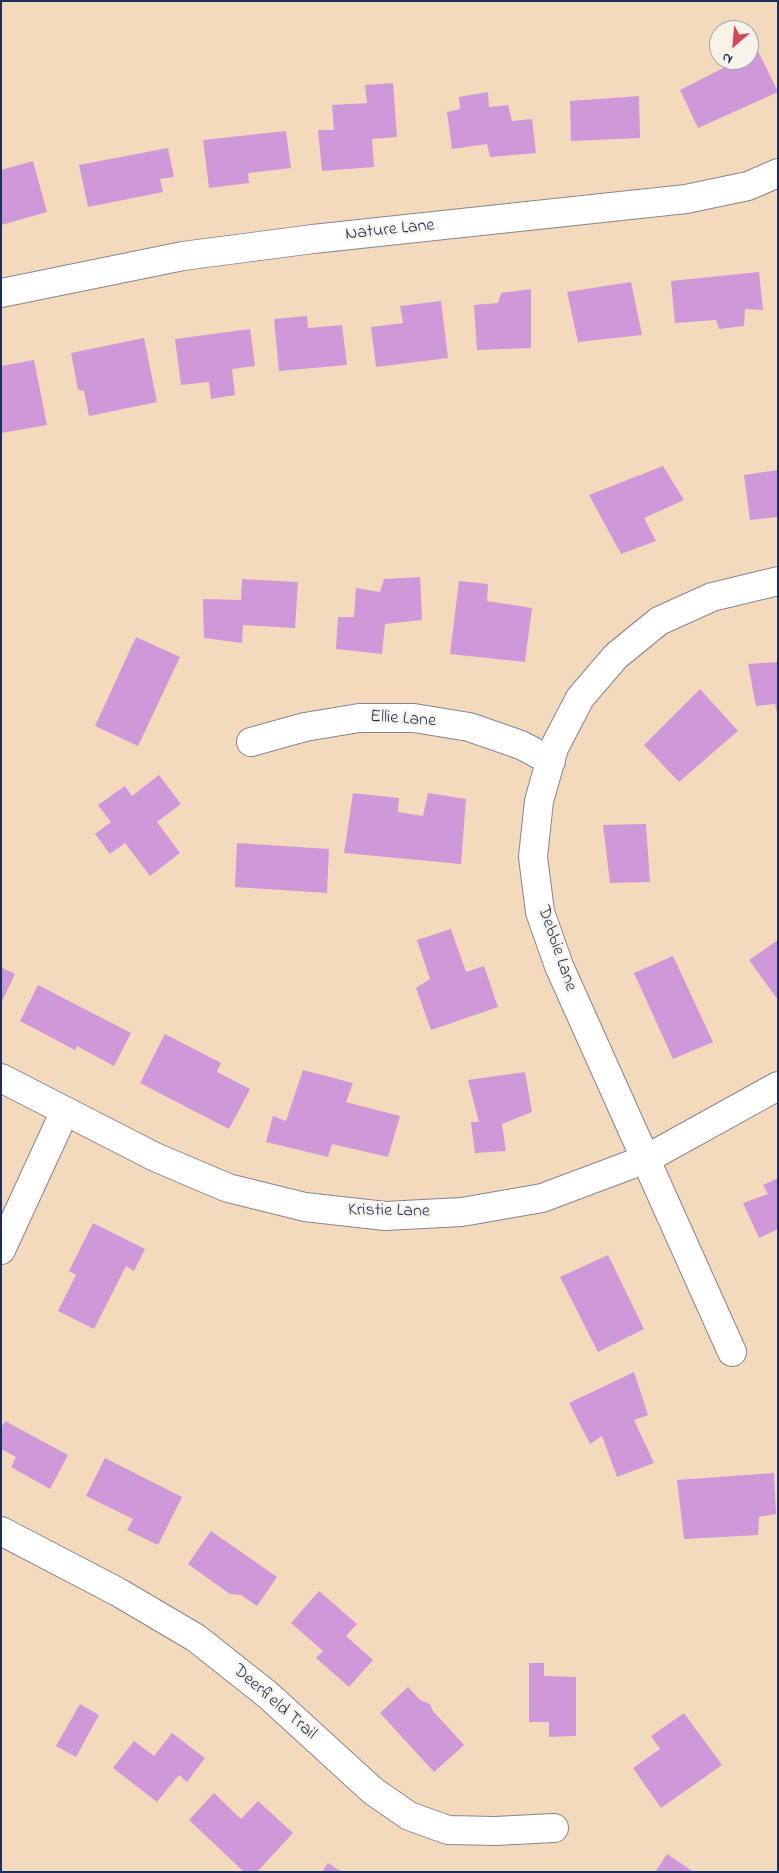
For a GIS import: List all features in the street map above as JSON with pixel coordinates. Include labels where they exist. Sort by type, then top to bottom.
[{"type":"street","name":"Nature Lane","points":[[1,293],[183,256],[313,239],[686,199],[748,186],[778,173]]},
{"type":"street","name":"Debbie Lane","points":[[732,1352],[559,966],[540,912],[533,857],[538,802],[554,748],[580,698],[616,656],[659,621],[712,597],[778,581]]},
{"type":"street","name":"Ellie Lane","points":[[250,742],[304,727],[358,718],[414,718],[469,727],[521,746],[551,761]]},
{"type":"street","name":"Kristie Lane","points":[[1,1078],[155,1157],[228,1188],[306,1208],[386,1216],[462,1212],[542,1198],[646,1159],[778,1086]]},
{"type":"street","points":[[1,1250],[65,1111]]},
{"type":"street","name":"Deerfield Trail","points":[[1,1531],[118,1592],[196,1638],[268,1695],[373,1791],[409,1816],[448,1830],[495,1831],[554,1828]]},
{"type":"building","points":[[759,53],[778,92],[698,128],[680,90],[719,70],[759,70]]},
{"type":"building","points":[[393,83],[397,137],[372,139],[374,167],[322,171],[318,130],[334,130],[332,105],[367,103],[365,85]]},
{"type":"building","points":[[488,92],[489,107],[508,105],[512,121],[532,119],[536,153],[490,157],[487,144],[452,149],[447,112],[460,109],[459,97]]},
{"type":"building","points":[[639,96],[640,138],[571,141],[570,101]]},
{"type":"building","points":[[286,131],[291,168],[248,173],[249,183],[209,188],[203,140]]},
{"type":"building","points":[[168,148],[174,177],[160,179],[163,192],[88,207],[79,165]]},
{"type":"building","points":[[33,161],[47,212],[1,225],[1,170]]},
{"type":"building","points":[[759,272],[763,310],[745,309],[744,326],[719,329],[716,320],[675,323],[671,281]]},
{"type":"building","points":[[631,282],[642,335],[578,342],[567,292]]},
{"type":"building","points":[[531,289],[531,348],[477,350],[474,305],[498,303],[501,293]]},
{"type":"building","points":[[441,301],[448,358],[376,367],[371,327],[403,323],[400,306]]},
{"type":"building","points":[[307,316],[308,328],[342,325],[347,365],[279,371],[274,319]]},
{"type":"building","points":[[250,329],[255,366],[232,369],[235,395],[211,399],[209,382],[181,385],[175,339]]},
{"type":"building","points":[[144,338],[157,402],[89,416],[84,391],[78,390],[71,353]]},
{"type":"building","points":[[34,360],[47,425],[1,433],[1,366]]},
{"type":"building","points":[[663,466],[684,500],[644,518],[656,541],[621,554],[589,495]]},
{"type":"building","points":[[778,470],[778,517],[750,520],[744,475]]},
{"type":"building","points":[[420,577],[422,620],[385,624],[382,654],[336,649],[338,617],[354,617],[356,588],[380,592],[384,579]]},
{"type":"building","points":[[242,579],[298,582],[295,628],[243,625],[242,643],[204,638],[203,599],[241,600]]},
{"type":"building","points":[[459,581],[488,584],[487,601],[532,608],[525,662],[450,654]]},
{"type":"building","points":[[136,637],[180,657],[138,746],[95,726]]},
{"type":"building","points":[[778,662],[777,713],[775,704],[756,706],[748,664]]},
{"type":"building","points":[[700,689],[738,731],[679,782],[644,745]]},
{"type":"building","points":[[159,775],[181,804],[157,822],[180,853],[150,876],[125,843],[110,854],[95,834],[111,822],[98,805],[125,786],[132,796]]},
{"type":"building","points":[[353,793],[399,798],[398,812],[423,816],[428,793],[466,799],[461,864],[344,853]]},
{"type":"building","points":[[646,824],[650,882],[610,883],[603,825]]},
{"type":"building","points":[[237,843],[329,849],[327,893],[235,887]]},
{"type":"building","points":[[451,929],[466,972],[484,966],[498,1007],[431,1030],[416,988],[430,979],[417,940]]},
{"type":"building","points":[[778,940],[778,1000],[749,960]]},
{"type":"building","points":[[673,956],[713,1042],[673,1059],[634,973]]},
{"type":"building","points":[[1,967],[15,974],[1,1003]]},
{"type":"building","points":[[38,985],[131,1033],[114,1066],[77,1046],[75,1050],[20,1021]]},
{"type":"building","points":[[165,1034],[221,1063],[217,1072],[250,1089],[229,1129],[140,1083]]},
{"type":"building","points":[[303,1070],[353,1083],[346,1102],[400,1116],[388,1157],[332,1144],[328,1157],[266,1142],[273,1116],[286,1121]]},
{"type":"building","points":[[525,1072],[532,1112],[502,1124],[506,1151],[475,1153],[471,1122],[479,1122],[468,1080]]},
{"type":"building","points":[[778,1178],[778,1229],[759,1238],[743,1203],[768,1194],[763,1185]]},
{"type":"building","points":[[93,1223],[145,1249],[134,1271],[126,1266],[94,1329],[58,1311],[76,1275],[69,1271]]},
{"type":"building","points":[[608,1255],[644,1329],[598,1352],[560,1277]]},
{"type":"building","points":[[634,1372],[648,1415],[634,1420],[654,1463],[617,1477],[602,1436],[590,1444],[569,1403]]},
{"type":"building","points":[[5,1421],[68,1455],[50,1489],[11,1467],[16,1457],[1,1449],[1,1428]]},
{"type":"building","points":[[105,1458],[182,1497],[158,1545],[127,1530],[133,1519],[86,1496]]},
{"type":"building","points":[[774,1473],[776,1514],[759,1517],[758,1535],[684,1539],[677,1480]]},
{"type":"building","points":[[211,1531],[277,1577],[257,1606],[241,1595],[230,1594],[188,1564]]},
{"type":"building","points":[[319,1591],[357,1624],[346,1636],[373,1660],[349,1687],[316,1658],[323,1651],[291,1623]]},
{"type":"building","points":[[529,1663],[544,1663],[544,1676],[576,1677],[576,1736],[549,1737],[549,1722],[529,1722]]},
{"type":"building","points":[[408,1687],[420,1700],[430,1704],[433,1711],[464,1745],[434,1772],[380,1713]]},
{"type":"building","points":[[80,1704],[99,1715],[76,1757],[56,1746]]},
{"type":"building","points":[[684,1713],[722,1765],[661,1808],[633,1768],[660,1749],[651,1736]]},
{"type":"building","points":[[172,1733],[205,1758],[187,1782],[179,1775],[157,1802],[113,1768],[134,1741],[154,1756]]},
{"type":"building","points":[[214,1793],[241,1819],[258,1801],[293,1833],[257,1872],[244,1872],[189,1820]]},
{"type":"building","points":[[667,1854],[694,1872],[655,1872]]},
{"type":"building","points":[[328,1863],[342,1872],[322,1872]]}]
